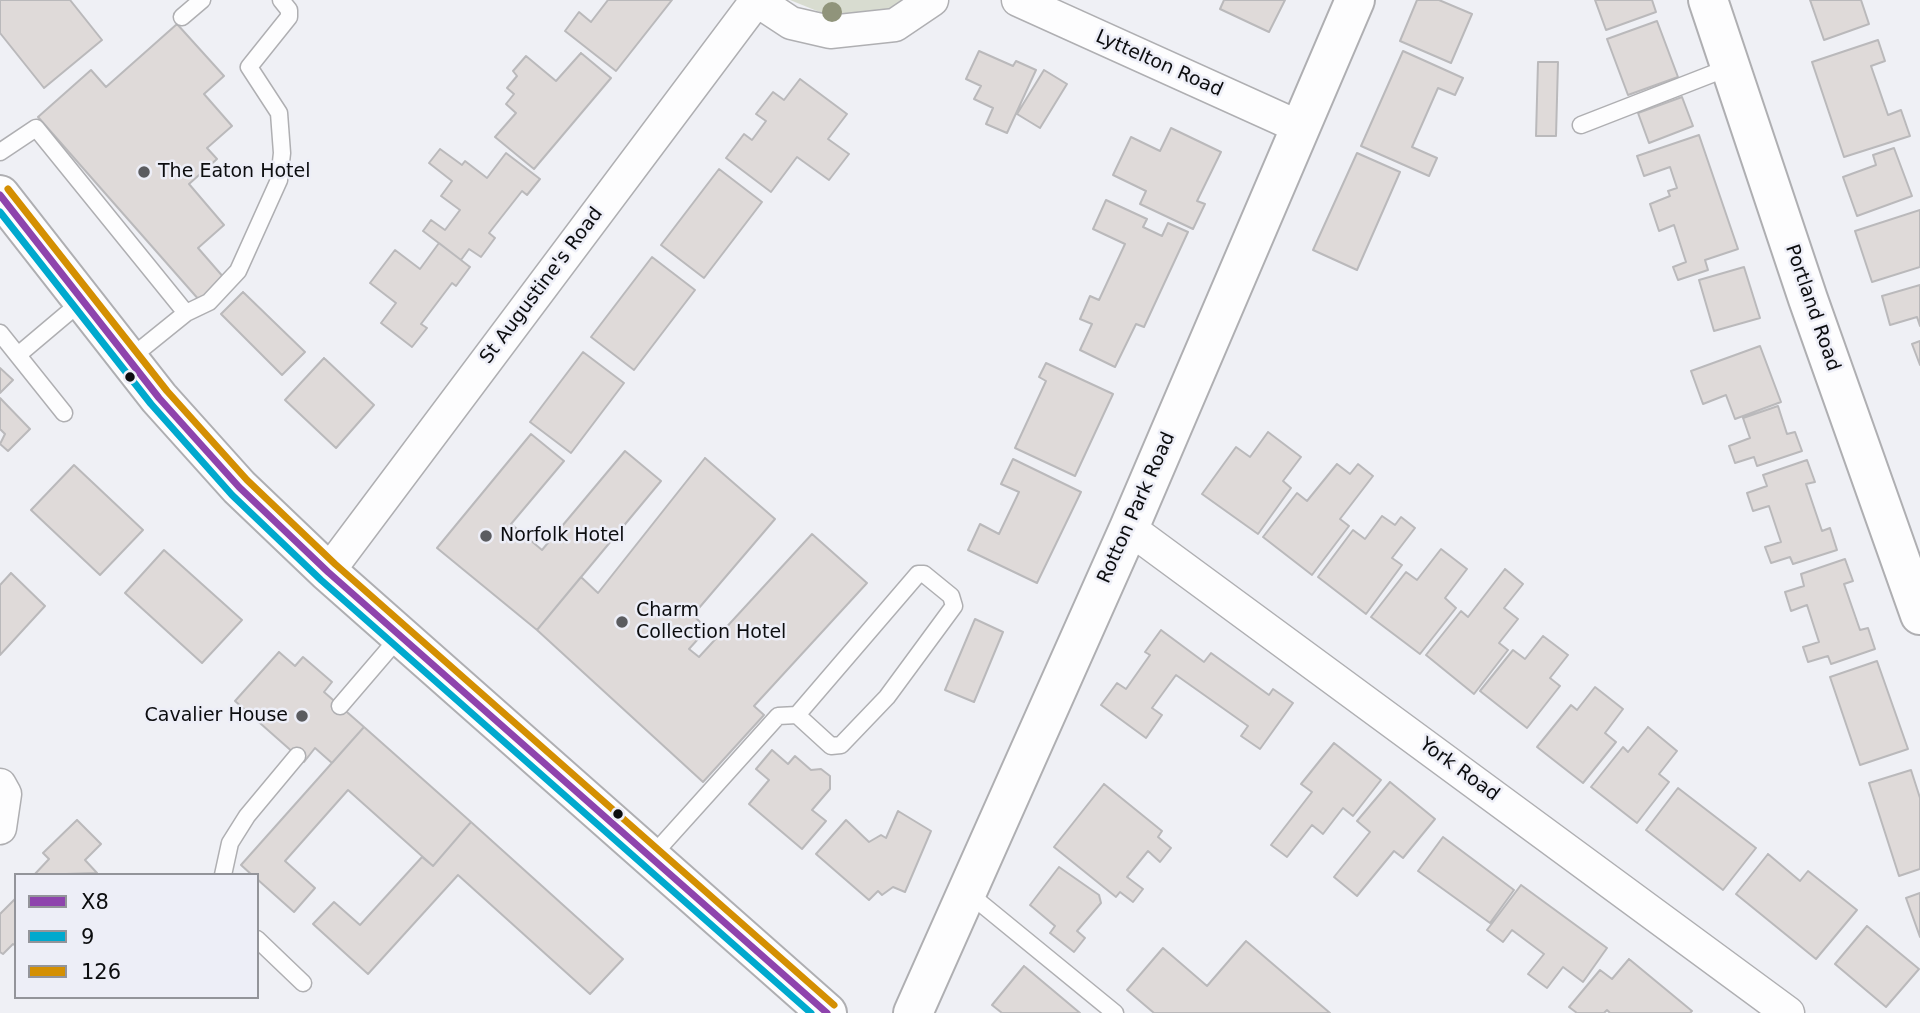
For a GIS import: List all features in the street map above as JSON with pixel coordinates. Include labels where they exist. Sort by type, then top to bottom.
[{"type":"main road","name":"Rotton Park Road","points":[[913,1013],[1129,528],[1355,0]]},
{"type":"main road","name":"Portland Road","points":[[1708,0],[1808,299],[1920,615]]},
{"type":"main road","points":[[1,199],[129,359],[239,486],[328,572],[827,1013]]},
{"type":"street","points":[[756,0],[791,23],[830,32],[895,25],[932,0]]},
{"type":"street","name":"St Augustine's Road","points":[[328,572],[756,0]]},
{"type":"street","name":"Lyttelton Road","points":[[1018,0],[1299,127]]},
{"type":"street","name":"York Road","points":[[1129,528],[1788,1013]]},
{"type":"street","points":[[0,785],[5,794],[0,828]]},
{"type":"lane","points":[[182,17],[202,0]]},
{"type":"lane","points":[[129,359],[186,313],[209,302],[238,271],[279,180],[282,153],[279,113],[250,67],[289,17],[289,10],[281,0]]},
{"type":"lane","points":[[1581,125],[1730,67]]},
{"type":"lane","points":[[0,152],[36,128],[186,313]]},
{"type":"lane","points":[[18,355],[82,301]]},
{"type":"lane","points":[[0,333],[64,413]]},
{"type":"lane","points":[[651,857],[778,716],[797,715],[831,746],[841,745],[902,677],[954,606],[951,596],[923,574],[918,574],[797,715]]},
{"type":"lane","points":[[341,706],[401,636]]},
{"type":"lane","points":[[223,873],[230,844],[247,816],[297,756]]},
{"type":"lane","points":[[967,892],[1115,1013]]},
{"type":"lane","points":[[259,941],[303,983]]},
{"type":"shaded area","points":[[790,0],[908,0],[877,15],[827,15]]},
{"type":"building","points":[[0,0],[70,0],[102,40],[44,88],[0,33]]},
{"type":"building","points":[[608,0],[672,0],[616,71],[565,31],[579,12],[591,22]]},
{"type":"building","points":[[1224,0],[1285,0],[1269,32],[1220,9]]},
{"type":"building","points":[[1417,0],[1439,0],[1472,14],[1451,63],[1400,41]]},
{"type":"building","points":[[1595,0],[1652,0],[1656,12],[1606,30]]},
{"type":"building","points":[[1810,0],[1861,0],[1869,24],[1824,40]]},
{"type":"building","points":[[1657,21],[1678,77],[1628,95],[1607,39]]},
{"type":"building","name":"The Eaton Hotel","points":[[177,24],[224,76],[204,94],[232,126],[207,148],[217,159],[189,184],[224,225],[198,248],[225,279],[200,301],[38,117],[91,70],[106,87]]},
{"type":"building","points":[[1878,40],[1885,61],[1871,66],[1888,115],[1901,110],[1910,136],[1844,157],[1812,62]]},
{"type":"building","points":[[979,51],[1013,66],[1016,61],[1036,70],[1007,133],[986,124],[993,108],[974,99],[981,86],[966,79]]},
{"type":"building","points":[[1403,51],[1463,78],[1455,95],[1438,88],[1412,147],[1437,158],[1429,176],[1361,146]]},
{"type":"building","points":[[581,53],[611,78],[534,169],[495,137],[516,113],[506,104],[514,94],[507,88],[517,76],[513,71],[526,56],[556,81]]},
{"type":"building","points":[[1538,62],[1558,62],[1556,136],[1536,136]]},
{"type":"building","points":[[1044,70],[1067,84],[1040,128],[1017,114]]},
{"type":"building","points":[[800,79],[847,114],[828,139],[849,154],[829,180],[797,157],[771,192],[726,158],[744,134],[752,140],[766,121],[756,114],[773,92],[784,100]]},
{"type":"building","points":[[1682,97],[1693,126],[1649,143],[1638,113]]},
{"type":"building","points":[[1171,128],[1221,152],[1197,201],[1205,204],[1193,229],[1140,204],[1146,191],[1113,175],[1131,137],[1160,151]]},
{"type":"building","points":[[1699,135],[1738,249],[1705,260],[1708,270],[1678,280],[1673,267],[1686,262],[1674,225],[1659,231],[1650,204],[1670,196],[1668,191],[1677,188],[1670,167],[1644,176],[1637,156]]},
{"type":"building","points":[[1894,148],[1912,196],[1857,216],[1843,177],[1876,165],[1873,155]]},
{"type":"building","points":[[440,149],[462,165],[465,161],[487,178],[506,153],[540,179],[527,195],[522,191],[489,233],[495,238],[481,257],[469,249],[461,260],[423,231],[431,220],[445,230],[460,210],[441,196],[452,181],[429,163]]},
{"type":"building","points":[[1357,153],[1400,172],[1357,270],[1313,250]]},
{"type":"building","points":[[719,169],[762,202],[704,278],[661,245]]},
{"type":"building","points":[[1106,200],[1147,219],[1143,227],[1162,236],[1168,223],[1188,232],[1144,327],[1136,324],[1115,367],[1080,350],[1092,324],[1080,319],[1090,296],[1099,300],[1125,244],[1093,229]]},
{"type":"building","points":[[1920,210],[1920,267],[1872,282],[1855,231]]},
{"type":"building","points":[[439,243],[470,267],[456,286],[452,283],[421,324],[427,328],[412,347],[381,323],[396,303],[370,283],[395,250],[420,269]]},
{"type":"building","points":[[652,257],[695,290],[634,370],[591,337]]},
{"type":"building","points":[[1744,267],[1760,318],[1714,331],[1699,280]]},
{"type":"building","points":[[1920,285],[1920,326],[1917,317],[1890,325],[1882,296]]},
{"type":"building","points":[[243,292],[305,352],[282,375],[221,314]]},
{"type":"building","points":[[1920,341],[1920,365],[1912,344]]},
{"type":"building","points":[[1760,346],[1781,402],[1735,419],[1726,395],[1703,404],[1691,371]]},
{"type":"building","points":[[583,352],[624,383],[571,453],[530,422]]},
{"type":"building","points":[[324,358],[374,405],[336,448],[285,400]]},
{"type":"building","points":[[1046,363],[1113,394],[1075,476],[1015,448],[1046,381],[1039,377]]},
{"type":"building","points":[[0,368],[13,380],[0,393]]},
{"type":"building","points":[[0,398],[30,429],[8,451],[0,444],[5,434],[0,429]]},
{"type":"building","points":[[1778,406],[1787,434],[1795,432],[1802,451],[1757,466],[1754,457],[1735,463],[1729,446],[1750,438],[1743,418]]},
{"type":"building","points":[[1268,432],[1301,457],[1283,481],[1291,488],[1258,534],[1202,494],[1236,447],[1250,457]]},
{"type":"building","name":"Norfolk Hotel","points":[[531,434],[564,461],[511,524],[542,550],[625,451],[661,481],[537,630],[437,548]]},
{"type":"building","name":"Charm Collection Hotel","points":[[705,458],[775,519],[693,615],[707,629],[689,649],[699,657],[812,534],[867,583],[754,706],[764,715],[703,782],[537,630],[581,577],[598,593]]},
{"type":"building","points":[[1013,459],[1081,492],[1037,583],[968,550],[980,524],[999,534],[1019,492],[1001,484]]},
{"type":"building","points":[[1807,460],[1815,482],[1806,484],[1822,531],[1830,528],[1837,550],[1793,564],[1790,557],[1771,563],[1765,547],[1781,542],[1769,506],[1753,511],[1747,493],[1767,486],[1763,475]]},
{"type":"building","points":[[1337,464],[1350,474],[1358,464],[1373,476],[1340,519],[1349,526],[1312,575],[1263,537],[1297,493],[1307,501]]},
{"type":"building","points":[[74,465],[143,530],[100,575],[31,510]]},
{"type":"building","points":[[1382,516],[1395,525],[1401,517],[1415,528],[1392,558],[1402,565],[1366,614],[1318,577],[1353,530],[1365,539]]},
{"type":"building","points":[[1441,549],[1467,569],[1445,598],[1456,608],[1420,654],[1371,617],[1406,572],[1417,580]]},
{"type":"building","points":[[164,550],[242,620],[202,663],[125,593]]},
{"type":"building","points":[[1845,559],[1853,581],[1844,584],[1860,630],[1868,628],[1875,649],[1831,664],[1828,656],[1808,662],[1803,647],[1819,642],[1807,605],[1791,611],[1785,592],[1804,586],[1801,574]]},
{"type":"building","points":[[1505,569],[1523,584],[1504,608],[1518,619],[1499,643],[1508,650],[1474,694],[1426,655],[1461,611],[1468,617]]},
{"type":"building","points":[[11,573],[45,606],[0,655],[0,585]]},
{"type":"building","points":[[975,619],[1003,632],[974,702],[945,690]]},
{"type":"building","points":[[1161,630],[1204,662],[1211,653],[1269,695],[1273,689],[1293,703],[1260,749],[1241,736],[1248,726],[1176,675],[1152,708],[1162,715],[1146,738],[1101,705],[1117,683],[1126,689],[1150,655],[1145,652]]},
{"type":"building","points":[[1543,636],[1568,655],[1550,678],[1560,686],[1527,728],[1480,691],[1513,650],[1525,659]]},
{"type":"building","name":"Cavalier House","points":[[279,652],[295,666],[303,657],[332,682],[324,692],[364,727],[332,763],[315,748],[304,762],[235,701]]},
{"type":"building","points":[[1877,661],[1908,749],[1860,765],[1830,677]]},
{"type":"building","points":[[1595,687],[1623,709],[1605,733],[1616,742],[1583,783],[1537,747],[1571,705],[1577,710]]},
{"type":"building","points":[[364,727],[471,822],[433,866],[348,790],[285,861],[315,888],[294,912],[259,881],[259,873],[250,873],[241,865]]},
{"type":"building","points":[[1648,727],[1677,751],[1659,774],[1669,782],[1637,823],[1591,787],[1623,747],[1628,752]]},
{"type":"building","points":[[1334,743],[1381,780],[1353,816],[1343,808],[1323,834],[1312,825],[1287,857],[1271,845],[1312,792],[1301,784]]},
{"type":"building","points":[[772,750],[788,764],[795,756],[811,770],[821,769],[830,776],[830,789],[812,810],[826,821],[802,849],[749,804],[769,780],[756,769]]},
{"type":"building","points":[[1911,770],[1920,798],[1920,869],[1899,876],[1869,783]]},
{"type":"building","points":[[1390,782],[1435,819],[1403,858],[1394,851],[1357,896],[1334,877],[1370,832],[1357,821]]},
{"type":"building","points":[[1104,784],[1162,831],[1158,837],[1171,848],[1160,862],[1148,851],[1127,877],[1143,889],[1133,902],[1120,892],[1116,897],[1054,847]]},
{"type":"building","points":[[1678,788],[1756,848],[1723,890],[1646,830]]},
{"type":"building","points":[[898,811],[931,831],[905,892],[893,887],[882,895],[878,891],[869,900],[816,854],[846,820],[869,842],[881,835],[886,838]]},
{"type":"building","points":[[77,820],[101,844],[85,860],[97,873],[36,873],[49,859],[43,853]]},
{"type":"building","points":[[471,822],[623,959],[590,994],[458,875],[368,974],[313,924],[334,902],[360,925],[422,857],[433,866]]},
{"type":"building","points":[[1443,837],[1514,890],[1490,923],[1418,871]]},
{"type":"building","points":[[1768,854],[1800,881],[1808,871],[1857,910],[1816,959],[1736,894]]},
{"type":"building","points":[[1059,867],[1099,895],[1101,903],[1077,931],[1085,938],[1074,952],[1050,933],[1055,926],[1030,905]]},
{"type":"building","points":[[1521,885],[1607,948],[1583,982],[1563,967],[1547,988],[1528,974],[1544,954],[1512,930],[1503,942],[1487,930]]},
{"type":"building","points":[[1920,893],[1920,937],[1906,898]]},
{"type":"building","points":[[14,900],[14,945],[3,954],[0,952],[0,914]]},
{"type":"building","points":[[1867,926],[1919,969],[1886,1007],[1835,964]]},
{"type":"building","points":[[1246,941],[1330,1013],[1154,1013],[1127,990],[1163,948],[1207,986]]},
{"type":"building","points":[[1629,959],[1692,1011],[1610,1013],[1607,1010],[1604,1013],[1577,1013],[1569,1007],[1600,970],[1612,979]]},
{"type":"building","points":[[1024,966],[1080,1013],[1002,1013],[992,1005]]},
{"type":"transit line","name":"126","points":[[8,189],[167,391],[247,480],[335,564],[834,1005]]},
{"type":"transit line","name":"X8","points":[[0,195],[159,398],[239,487],[328,572],[827,1013]]},
{"type":"transit line","name":"9","points":[[0,212],[151,404],[232,495],[321,580],[811,1013]]},
{"type":"place","name":"The Eaton Hotel","points":[[144,172]]},
{"type":"place","name":"Norfolk Hotel","points":[[486,536]]},
{"type":"place","name":"Charm Collection Hotel","points":[[622,622]]},
{"type":"place","name":"Cavalier House","points":[[302,716]]}]
